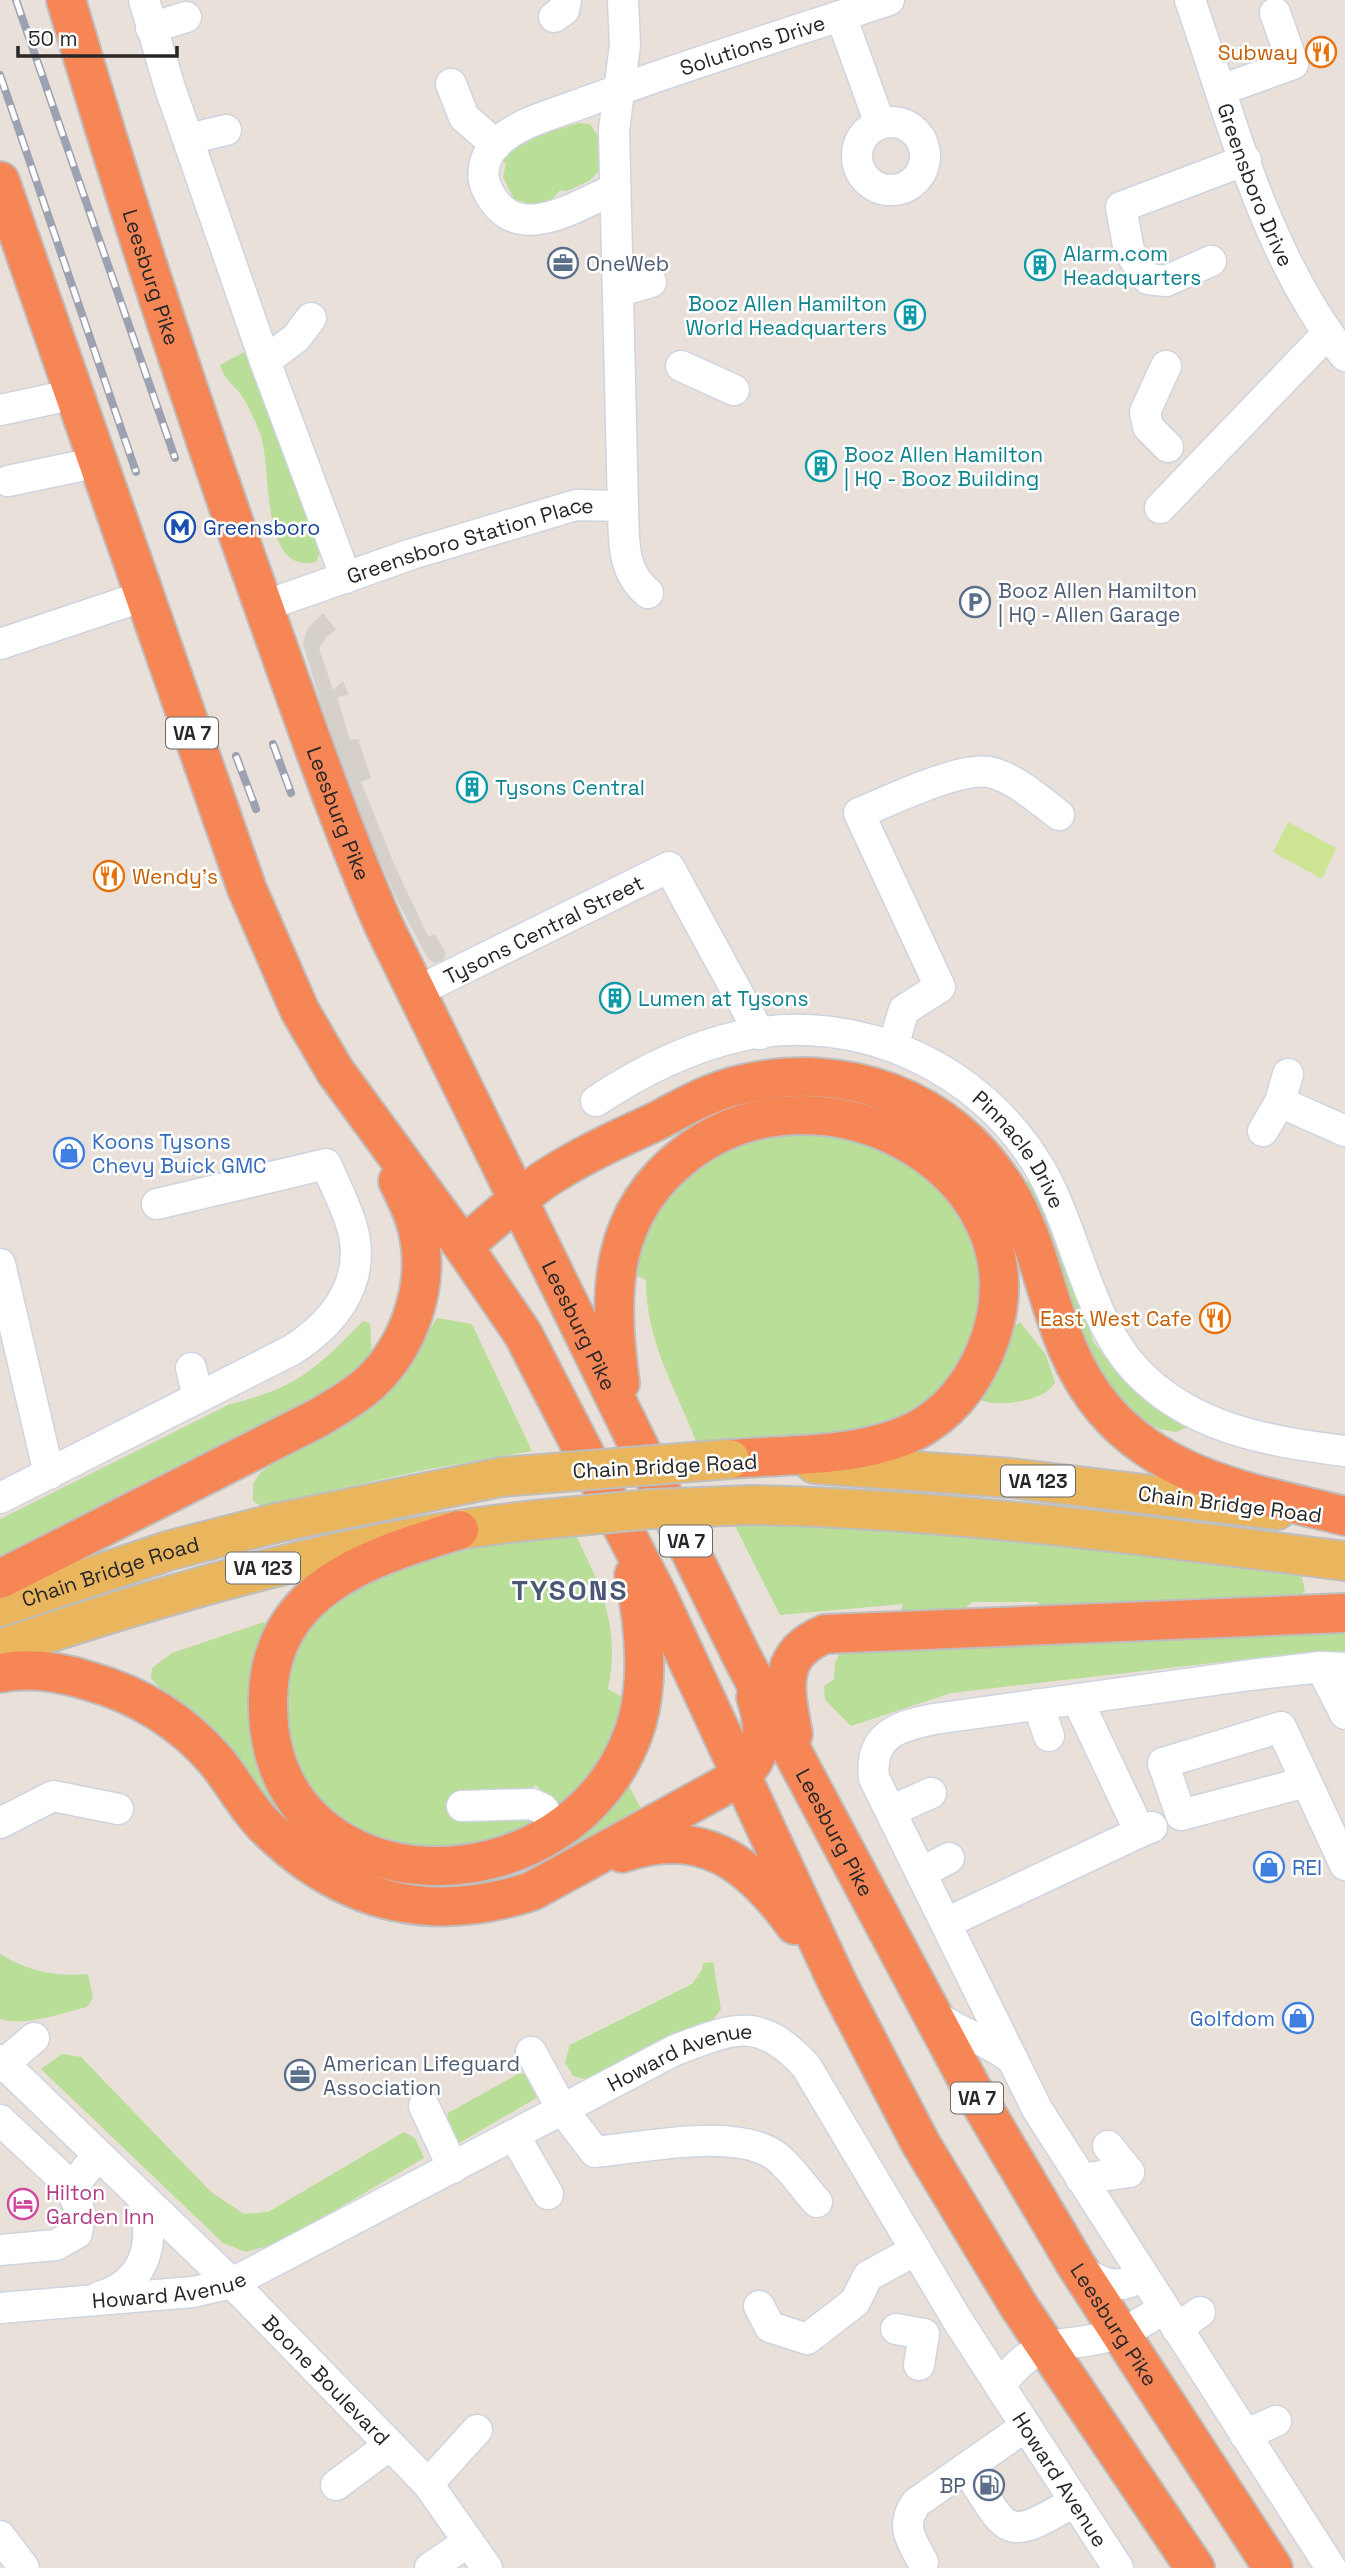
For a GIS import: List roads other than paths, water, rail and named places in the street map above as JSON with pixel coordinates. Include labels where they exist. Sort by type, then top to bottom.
[{"type":"highway","name":"Leesburg Pike","points":[[66,0],[126,199],[264,606],[350,847],[416,992],[743,1658],[983,2108],[1076,2265],[1273,2568]]},
{"type":"highway","name":"VA 7","points":[[0,181],[247,889],[300,1011],[335,1071],[463,1246],[523,1334],[624,1528],[839,1986],[921,2144],[961,2214],[1046,2346],[1195,2568]]},
{"type":"highway","points":[[463,1246],[556,1171],[597,1149],[736,1085],[778,1077],[815,1075],[877,1086],[909,1099],[939,1117],[966,1139],[991,1166],[1024,1222],[1061,1337],[1079,1374],[1104,1409],[1133,1437],[1173,1466],[1200,1477],[1345,1517]]},
{"type":"highway","points":[[629,1423],[615,1348],[614,1280],[631,1218],[649,1189],[672,1165],[699,1144],[730,1128],[761,1118],[794,1113],[826,1114],[858,1120],[890,1132],[918,1148],[952,1177],[983,1222],[993,1250],[997,1300],[990,1340],[979,1368],[960,1395],[939,1416],[886,1442],[852,1450],[730,1459]]},
{"type":"highway","points":[[0,1579],[318,1418],[355,1395],[391,1359],[415,1308],[422,1281],[422,1254],[417,1224],[377,1131]]},
{"type":"highway","points":[[459,1530],[356,1565],[305,1605],[280,1645],[268,1682],[269,1738],[287,1787],[303,1808],[324,1828],[374,1854],[405,1863],[437,1867],[480,1863],[534,1845],[558,1831],[587,1807],[608,1781],[626,1751],[637,1721],[643,1677],[643,1639],[639,1600],[624,1528]]},
{"type":"highway","points":[[799,1763],[786,1694],[788,1667],[808,1641],[825,1634],[1345,1613]]},
{"type":"highway","points":[[0,1673],[66,1674],[130,1694],[166,1715],[218,1763],[264,1824],[290,1849],[338,1882],[369,1896],[403,1905],[467,1908],[499,1902],[532,1891],[740,1777],[753,1765],[759,1752],[763,1728],[743,1658]]},
{"type":"highway","points":[[583,1865],[655,1844],[699,1846],[721,1854],[743,1866],[763,1885],[839,1986]]},
{"type":"main road","name":"Chain Bridge Road","points":[[0,1607],[171,1550],[276,1523],[501,1477],[730,1459],[1011,1478],[1345,1517]]},
{"type":"main road","name":"Chain Bridge Road","points":[[0,1649],[129,1605],[285,1562],[459,1530],[652,1509],[752,1505],[839,1507],[974,1516],[1345,1561]]},
{"type":"street","name":"Greensboro Station Place","points":[[148,14],[188,139],[221,207],[265,361],[346,578],[412,554],[576,505],[623,506],[620,291],[614,130],[617,90],[625,46],[622,0]]},
{"type":"street","name":"Solutions Drive","points":[[496,145],[528,124],[617,90],[889,0]]},
{"type":"street","name":"Greensboro Drive","points":[[1190,0],[1246,160],[1282,250],[1337,345]]},
{"type":"street","points":[[1221,90],[1293,64],[1275,13]]},
{"type":"street","points":[[148,14],[186,17]]},
{"type":"street","points":[[841,16],[880,124]]},
{"type":"street","points":[[451,84],[464,117],[496,145],[484,164],[484,182],[493,202],[507,215],[522,220],[544,220],[615,189]]},
{"type":"street","points":[[188,139],[226,130]]},
{"type":"street","points":[[1211,261],[1166,281],[1148,279],[1129,251],[1121,207],[1246,160]]},
{"type":"street","points":[[620,291],[651,282]]},
{"type":"street","points":[[265,361],[296,338],[311,318]]},
{"type":"street","points":[[1160,508],[1337,345]]},
{"type":"street","points":[[681,366],[734,390]]},
{"type":"street","points":[[1166,366],[1145,412],[1148,427],[1168,447]]},
{"type":"street","points":[[0,410],[75,394]]},
{"type":"street","points":[[8,481],[99,462]]},
{"type":"street","points":[[623,506],[626,561],[634,582],[648,593]]},
{"type":"street","points":[[264,606],[346,578]]},
{"type":"street","points":[[0,644],[144,597]]},
{"type":"street","points":[[893,1046],[904,1010],[940,987],[859,813],[947,779],[988,772],[1016,784],[1059,815]]},
{"type":"street","name":"Tysons Central Street","points":[[416,992],[669,867],[760,1034]]},
{"type":"street","name":"Pinnacle Drive","points":[[596,1101],[640,1072],[683,1054],[760,1034],[817,1031],[853,1035],[893,1046],[964,1083],[1010,1127],[1038,1165],[1107,1294],[1113,1340],[1134,1367],[1181,1407],[1212,1424],[1247,1436],[1345,1451]]},
{"type":"street","points":[[1263,1131],[1280,1102],[1289,1074]]},
{"type":"street","points":[[1280,1102],[1345,1132]]},
{"type":"street","points":[[0,1498],[292,1350],[320,1332],[338,1310],[347,1292],[354,1266],[354,1235],[326,1164],[157,1204]]},
{"type":"street","points":[[0,1264],[49,1474]]},
{"type":"street","points":[[191,1368],[198,1397]]},
{"type":"street","points":[[1331,2568],[1245,2435],[1180,2317],[1142,2275],[1137,2245],[1081,2179],[1037,2109],[874,1778],[872,1762],[877,1748],[888,1735],[906,1724],[1038,1704],[1333,1667],[1345,1714]]},
{"type":"street","points":[[946,1923],[1146,1830],[1077,1699]]},
{"type":"street","points":[[1038,1704],[1049,1736]]},
{"type":"street","points":[[1306,1782],[1345,1865]]},
{"type":"street","points":[[891,1811],[930,1793]]},
{"type":"street","points":[[0,1823],[53,1796],[118,1809]]},
{"type":"street","points":[[462,1806],[532,1804],[542,1809],[558,1831]]},
{"type":"street","points":[[921,1873],[949,1858]]},
{"type":"street","points":[[932,2013],[958,2032],[988,2043],[1013,2060]]},
{"type":"street","name":"Howard Avenue","points":[[0,2308],[193,2292],[232,2283],[675,2050],[716,2035],[745,2031],[770,2034],[806,2066],[958,2321],[1118,2568]]},
{"type":"street","points":[[1,2064],[34,2038]]},
{"type":"street","points":[[531,2052],[562,2109],[595,2152],[719,2141],[756,2146],[777,2157],[817,2202]]},
{"type":"street","name":"Boone Boulevard","points":[[1,2064],[232,2283],[428,2484],[486,2568]]},
{"type":"street","points":[[424,2106],[453,2168]]},
{"type":"street","points":[[0,2120],[72,2187],[79,2213],[77,2233],[56,2245],[0,2250]]},
{"type":"street","points":[[514,2135],[548,2194]]},
{"type":"street","points":[[1081,2179],[1129,2172],[1108,2146]]},
{"type":"street","points":[[72,2187],[98,2155]]},
{"type":"street","points":[[89,2300],[106,2295],[120,2285],[145,2258],[151,2233],[142,2197]]},
{"type":"street","points":[[759,2305],[770,2327],[807,2339],[855,2302],[868,2276],[916,2249]]},
{"type":"street","points":[[1076,2265],[1098,2281],[1115,2286],[1130,2283],[1142,2275]]},
{"type":"street","points":[[1000,2386],[1014,2366],[1046,2346],[1120,2333],[1180,2317]]},
{"type":"street","points":[[919,2365],[910,2331],[958,2321]]},
{"type":"street","points":[[1000,2386],[1036,2375],[1048,2375],[1075,2388]]},
{"type":"street","points":[[1245,2435],[1276,2421]]},
{"type":"street","points":[[923,2563],[906,2530],[907,2516],[915,2503],[1026,2426]]},
{"type":"street","points":[[428,2484],[477,2430]]},
{"type":"street","points":[[336,2485],[390,2445]]},
{"type":"street","points":[[966,2468],[1003,2524],[1018,2529],[1037,2524],[1075,2501]]},
{"type":"street","points":[[1237,2511],[1278,2486]]},
{"type":"street","points":[[0,2536],[23,2568]]},
{"type":"street","points":[[430,2568],[468,2542]]},
{"type":"railway","points":[[16,0],[175,458]]},
{"type":"railway","points":[[0,75],[136,472]]},
{"type":"railway","points":[[273,744],[291,793]]},
{"type":"railway","points":[[236,756],[256,809]]},
{"type":"place","name":"Subway","points":[[1321,52]]},
{"type":"place","name":"OneWeb","points":[[563,263]]},
{"type":"place","name":"Alarm.com Headquarters","points":[[1040,265]]},
{"type":"place","name":"Booz Allen Hamilton World Headquarters","points":[[910,315]]},
{"type":"place","name":"Booz Allen Hamilton | HQ - Booz Building","points":[[821,466]]},
{"type":"place","name":"Greensboro","points":[[180,527]]},
{"type":"place","name":"Booz Allen Hamilton | HQ - Allen Garage","points":[[975,602]]},
{"type":"place","name":"Tysons Central","points":[[472,787]]},
{"type":"place","name":"Wendy's","points":[[109,876]]},
{"type":"place","name":"Lumen at Tysons","points":[[615,998]]},
{"type":"place","name":"Koons Tysons Chevy Buick GMC","points":[[69,1153]]},
{"type":"place","name":"East West Cafe","points":[[1215,1318]]},
{"type":"place","name":"REI","points":[[1269,1867]]},
{"type":"place","name":"Golfdom","points":[[1298,2018]]},
{"type":"place","name":"American Lifeguard Association","points":[[300,2075]]},
{"type":"place","name":"Hilton Garden Inn","points":[[23,2204]]},
{"type":"place","name":"BP","points":[[989,2485]]},
{"type":"district","name":"TYSONS","points":[[570,1590]]}]
